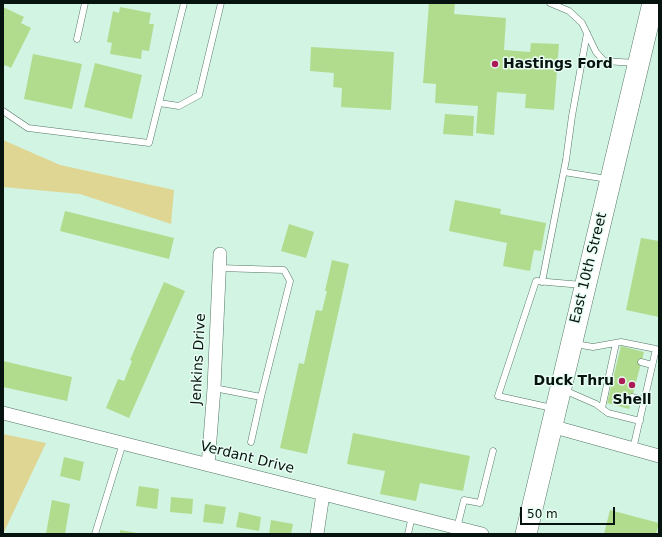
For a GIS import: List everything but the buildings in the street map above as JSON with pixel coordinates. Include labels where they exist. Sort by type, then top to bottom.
[{"type":"main road","name":"East 10th Street","points":[[526,534],[653,3]]},
{"type":"street","name":"Jenkins Drive","points":[[208,465],[214,388],[220,254]]},
{"type":"street","name":"Verdant Drive","points":[[3,413],[482,534]]},
{"type":"street","points":[[553,417],[633,449],[659,456]]},
{"type":"street","points":[[317,534],[324,494]]},
{"type":"lane","points":[[77,40],[85,3]]},
{"type":"lane","points":[[3,111],[28,128],[149,143],[184,3]]},
{"type":"lane","points":[[159,104],[179,106],[199,95],[221,3]]},
{"type":"lane","points":[[550,3],[569,11],[582,23],[596,52],[604,61],[638,64]]},
{"type":"lane","points":[[542,282],[564,172],[572,116],[587,33]]},
{"type":"lane","points":[[564,172],[610,180]]},
{"type":"lane","points":[[219,268],[284,270],[290,281],[251,442]]},
{"type":"lane","points":[[553,417],[498,396],[536,281],[585,286]]},
{"type":"lane","points":[[571,343],[593,347],[621,342],[656,349],[633,449]]},
{"type":"lane","points":[[602,408],[616,356],[616,343]]},
{"type":"lane","points":[[641,362],[652,365]]},
{"type":"lane","points":[[214,388],[261,397]]},
{"type":"lane","points":[[560,389],[596,404],[608,413],[640,421]]},
{"type":"lane","points":[[632,397],[644,400]]},
{"type":"lane","points":[[95,534],[123,444]]},
{"type":"lane","points":[[457,528],[464,500],[480,503],[493,452]]},
{"type":"lane","points":[[408,534],[412,516]]},
{"type":"shaded area","points":[[3,140],[60,165],[174,190],[171,224],[80,194],[3,187]]},
{"type":"shaded area","points":[[3,434],[46,443],[3,534]]},
{"type":"place","name":"Hastings Ford","points":[[495,64]]},
{"type":"place","name":"Duck Thru","points":[[622,381]]},
{"type":"place","name":"Shell","points":[[632,385]]}]
